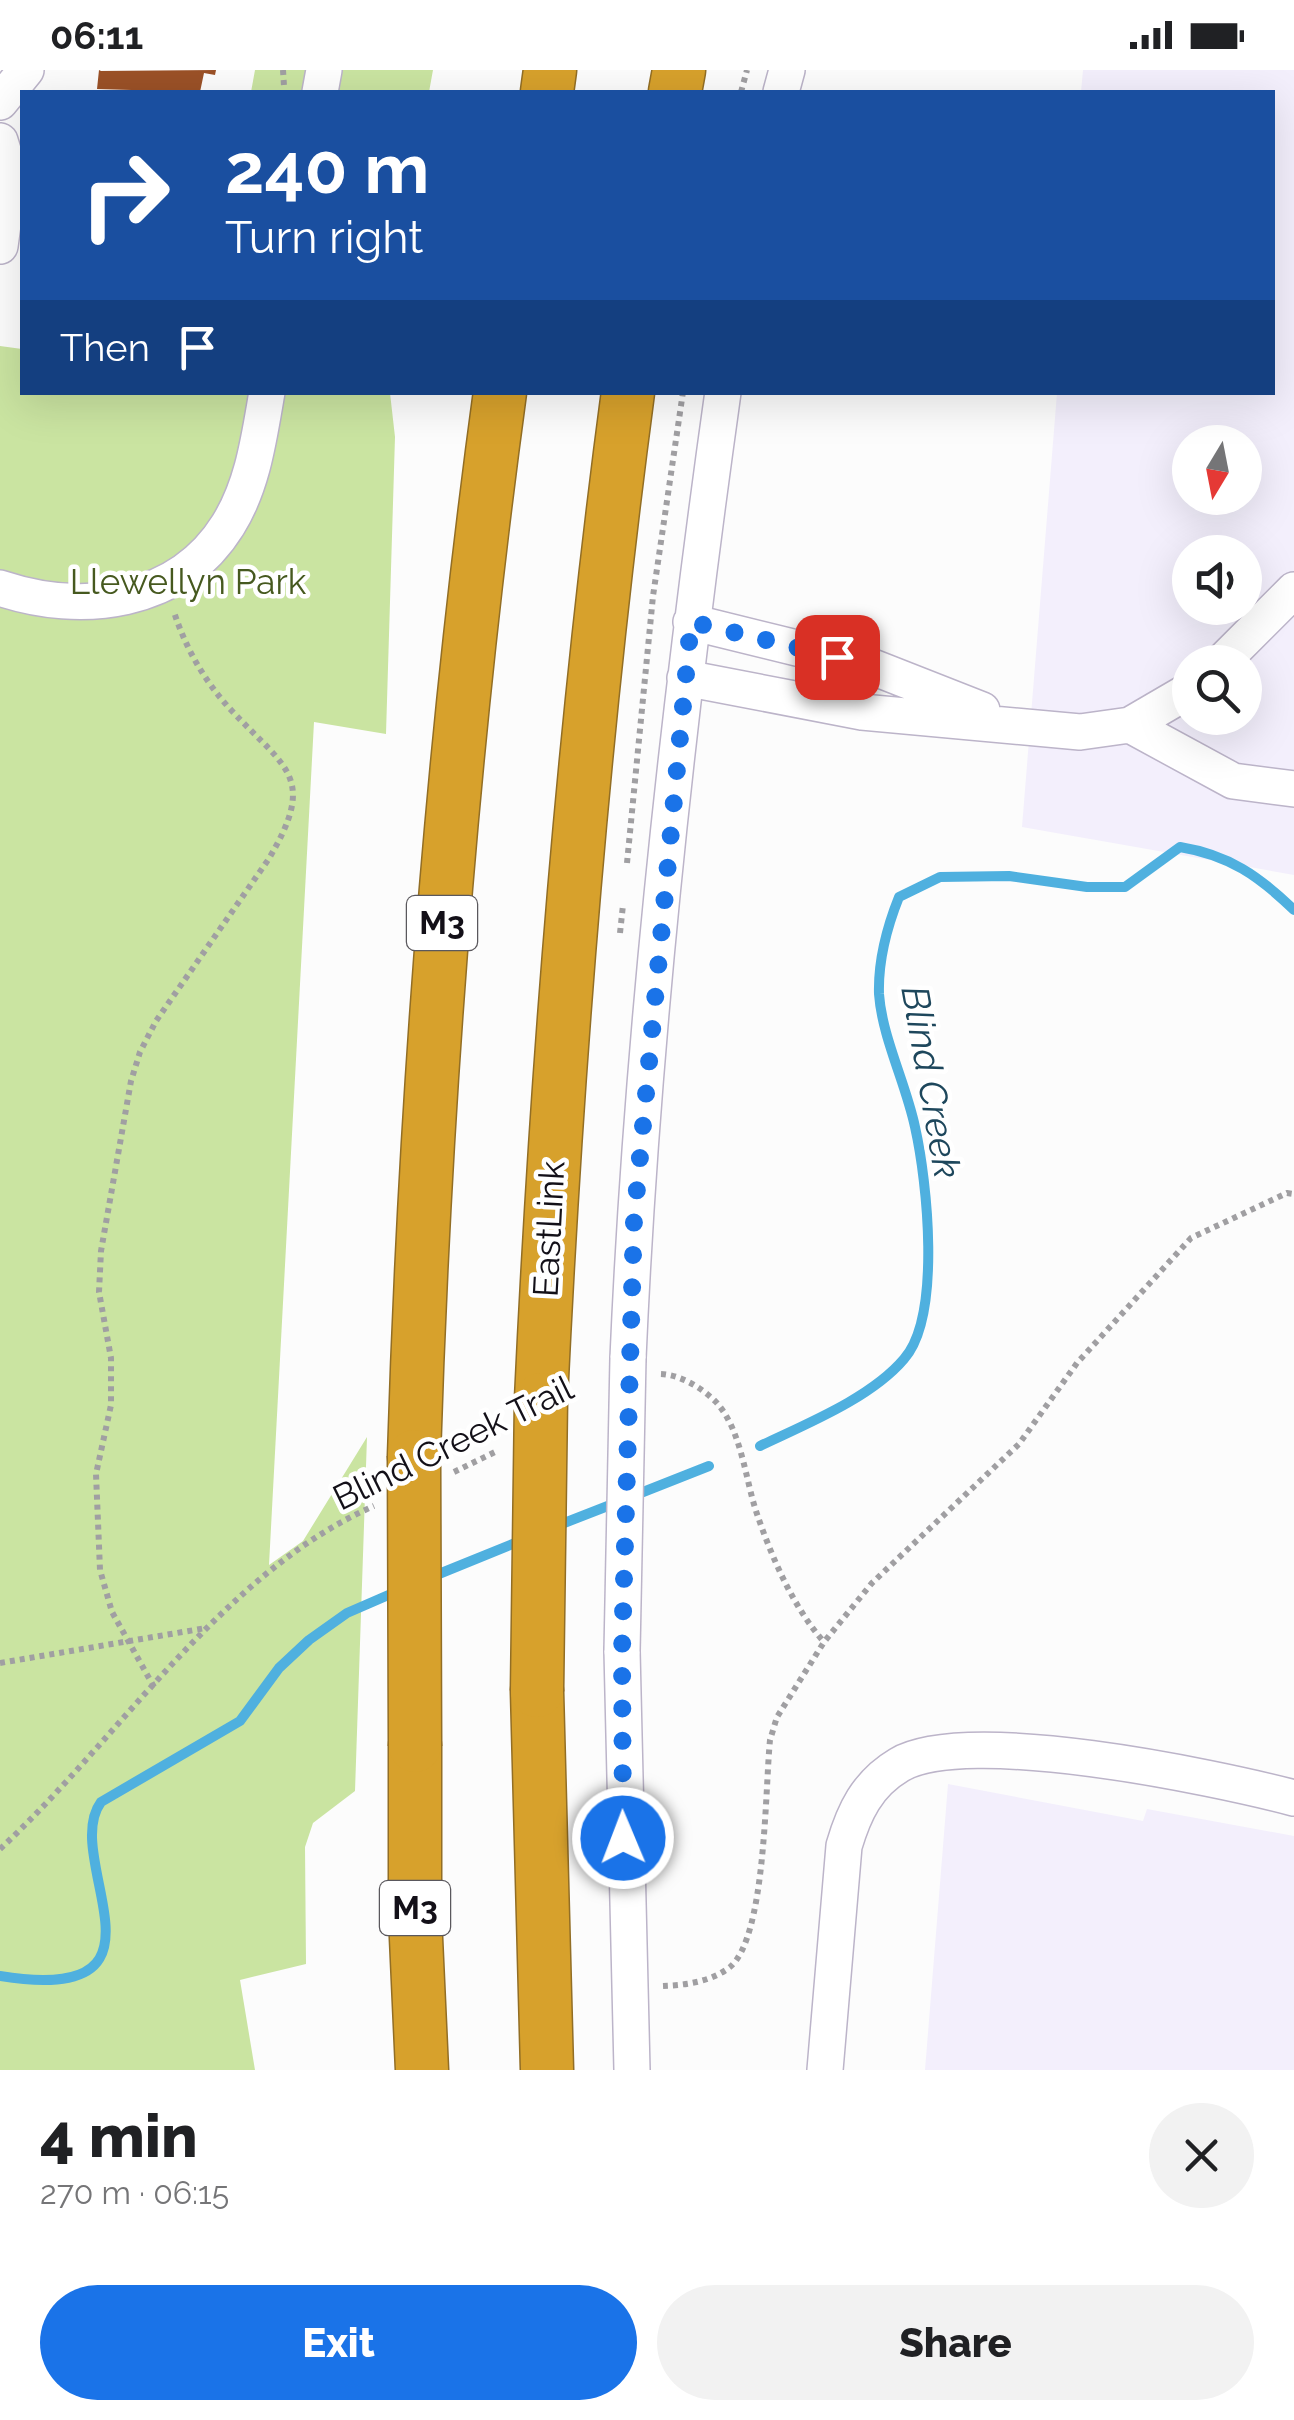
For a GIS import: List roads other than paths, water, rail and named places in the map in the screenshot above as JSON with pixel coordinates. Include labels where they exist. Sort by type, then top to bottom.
[{"type":"highway","name":"M3","points":[[422,2070],[415,1916],[415,1746],[442,920],[479,548],[500,395]]},
{"type":"highway","name":"EastLink","points":[[547,2070],[537,1691],[541,1399],[568,925],[594,648],[628,395]]},
{"type":"street","points":[[0,102],[26,70]]},
{"type":"street","points":[[0,141],[10,173],[0,246]]},
{"type":"street","points":[[0,588],[43,600],[106,603],[138,595],[210,549],[228,525],[255,461],[266,395]]},
{"type":"street","points":[[632,2070],[622,1651],[639,1366],[634,1220],[684,678],[723,395]]},
{"type":"street","points":[[1239,645],[1294,590]]},
{"type":"street","points":[[691,622],[870,666],[1019,724]]},
{"type":"street","points":[[684,678],[862,712],[1080,732],[1130,725],[1172,700]]},
{"type":"street","points":[[1130,725],[1233,781],[1294,789]]},
{"type":"street","points":[[825,2070],[844,1846],[853,1814],[872,1786],[900,1764],[934,1752],[976,1751],[1102,1761],[1294,1798]]},
{"type":"waterway","name":"Blind Creek","points":[[760,1446],[837,1409],[890,1373],[916,1339],[923,1312],[928,1247],[924,1180],[915,1127],[879,994],[884,944],[899,897],[940,877],[1009,876],[1087,887],[1125,887],[1180,847],[1228,861],[1294,910]]},
{"type":"waterway","name":"Blind Creek","points":[[633,1496],[709,1466]]},
{"type":"waterway","name":"Blind Creek","points":[[554,1527],[618,1502]]},
{"type":"waterway","name":"Blind Creek","points":[[429,1578],[525,1539]]},
{"type":"waterway","name":"Blind Creek","points":[[0,1976],[57,1979],[89,1969],[104,1949],[105,1922],[92,1827],[101,1802],[240,1721],[279,1668],[309,1640],[347,1613],[400,1590]]},
{"type":"park label","name":"Llewellyn Park","points":[[188,582]]}]
